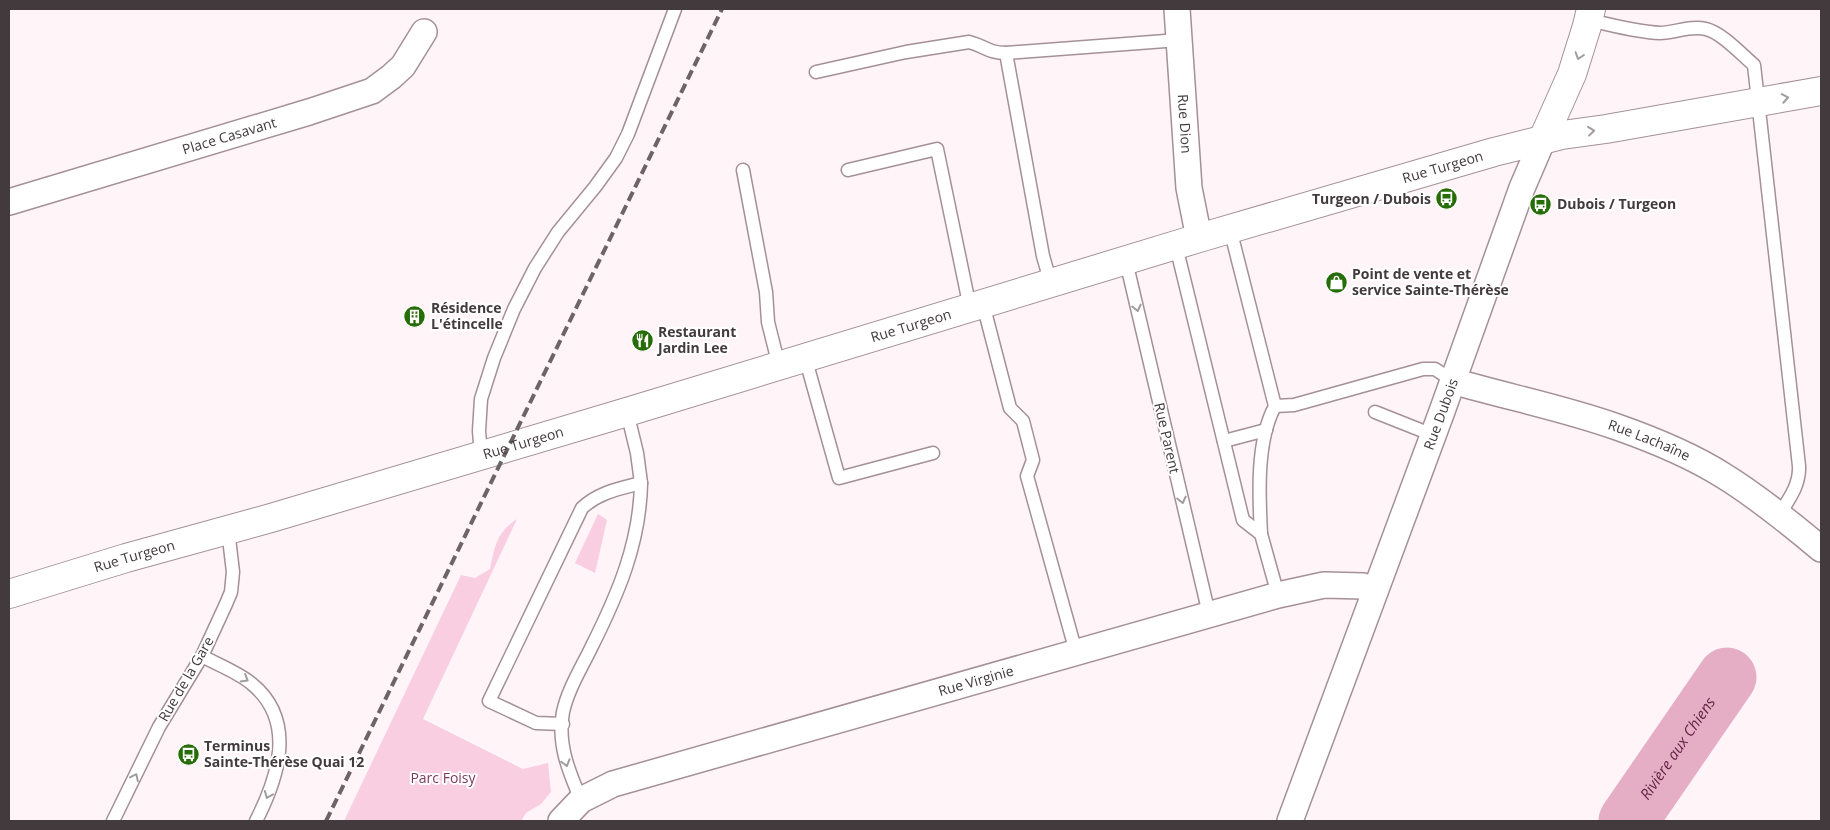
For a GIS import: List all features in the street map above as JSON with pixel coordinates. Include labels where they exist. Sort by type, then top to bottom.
[{"type":"street","name":"Rue Dion","points":[[1178,9],[1189,188],[1187,242]]},
{"type":"street","name":"Rue Dubois","points":[[1290,821],[1522,188],[1572,74],[1590,14]]},
{"type":"street","name":"Place Casavant","points":[[9,202],[309,112],[372,91],[403,66],[424,32]]},
{"type":"street","name":"Rue Turgeon","points":[[9,594],[627,412],[1230,229],[1543,139],[1821,91]]},
{"type":"street","name":"Rue Lachaîne","points":[[1452,381],[1590,418],[1675,450],[1723,475],[1821,548]]},
{"type":"street","name":"Rue Virginie","points":[[561,821],[581,800],[613,784],[1209,614],[1278,595],[1324,585],[1363,586],[1375,591]]},
{"type":"lane","points":[[481,455],[479,431],[481,399],[494,358],[514,309],[535,268],[558,232],[596,188],[616,158],[628,134],[675,9]]},
{"type":"lane","points":[[1590,14],[1646,32],[1663,33],[1697,28],[1715,33],[1754,65],[1799,472],[1794,491],[1779,515]]},
{"type":"lane","points":[[816,72],[906,52],[969,42],[979,44],[986,50],[995,53],[1006,53],[1179,40]]},
{"type":"lane","points":[[1006,53],[1042,247],[1051,284]]},
{"type":"lane","points":[[848,170],[937,149],[977,306],[1010,408],[1023,421],[1033,460],[1027,476],[1076,652]]},
{"type":"lane","points":[[743,170],[766,292],[768,322],[779,366]]},
{"type":"lane","points":[[1230,229],[1275,406],[1269,417],[1266,430],[1261,474],[1260,506],[1262,534],[1278,595]]},
{"type":"lane","points":[[1187,242],[1224,441],[1243,520],[1262,534]]},
{"type":"lane","name":"Rue Parent","points":[[1126,261],[1209,614]]},
{"type":"lane","points":[[805,357],[839,478],[933,453]]},
{"type":"lane","points":[[1275,406],[1294,405],[1423,369],[1435,369],[1452,381]]},
{"type":"lane","points":[[581,800],[564,757],[563,712],[571,690],[619,591],[630,556],[639,509],[640,484],[637,453],[627,412]]},
{"type":"lane","points":[[1375,412],[1433,435]]},
{"type":"lane","points":[[1224,441],[1266,430]]},
{"type":"lane","points":[[563,724],[536,723],[489,701],[582,508],[600,494],[640,484]]},
{"type":"lane","name":"Rue de la Gare","points":[[113,821],[159,727],[202,656],[231,592],[233,572],[228,530]]},
{"type":"lane","points":[[202,656],[252,684],[264,697],[273,712],[279,732],[279,757],[272,786],[256,821]]},
{"type":"green space","points":[[598,514],[607,520],[595,573],[575,563]]},
{"type":"green space","name":"Parc Foisy","points":[[517,519],[423,719],[523,769],[548,763],[551,792],[541,804],[526,813],[521,821],[344,821],[461,575],[475,578],[490,569],[495,547],[501,535]]},
{"type":"waterway","name":"Rivière aux Chiens","points":[[1628,821],[1727,677]]},
{"type":"railway","points":[[326,821],[722,9]]},
{"type":"place","name":"Turgeon / Dubois","points":[[1447,199]]},
{"type":"place","name":"Dubois / Turgeon","points":[[1541,204]]},
{"type":"place","name":"Point de vente et service Sainte-Thérèse","points":[[1336,282]]},
{"type":"place","name":"Résidence L'étincelle","points":[[415,316]]},
{"type":"place","name":"Restaurant Jardin Lee","points":[[642,340]]},
{"type":"place","name":"Terminus Sainte-Thérèse Quai 12","points":[[188,754]]}]
